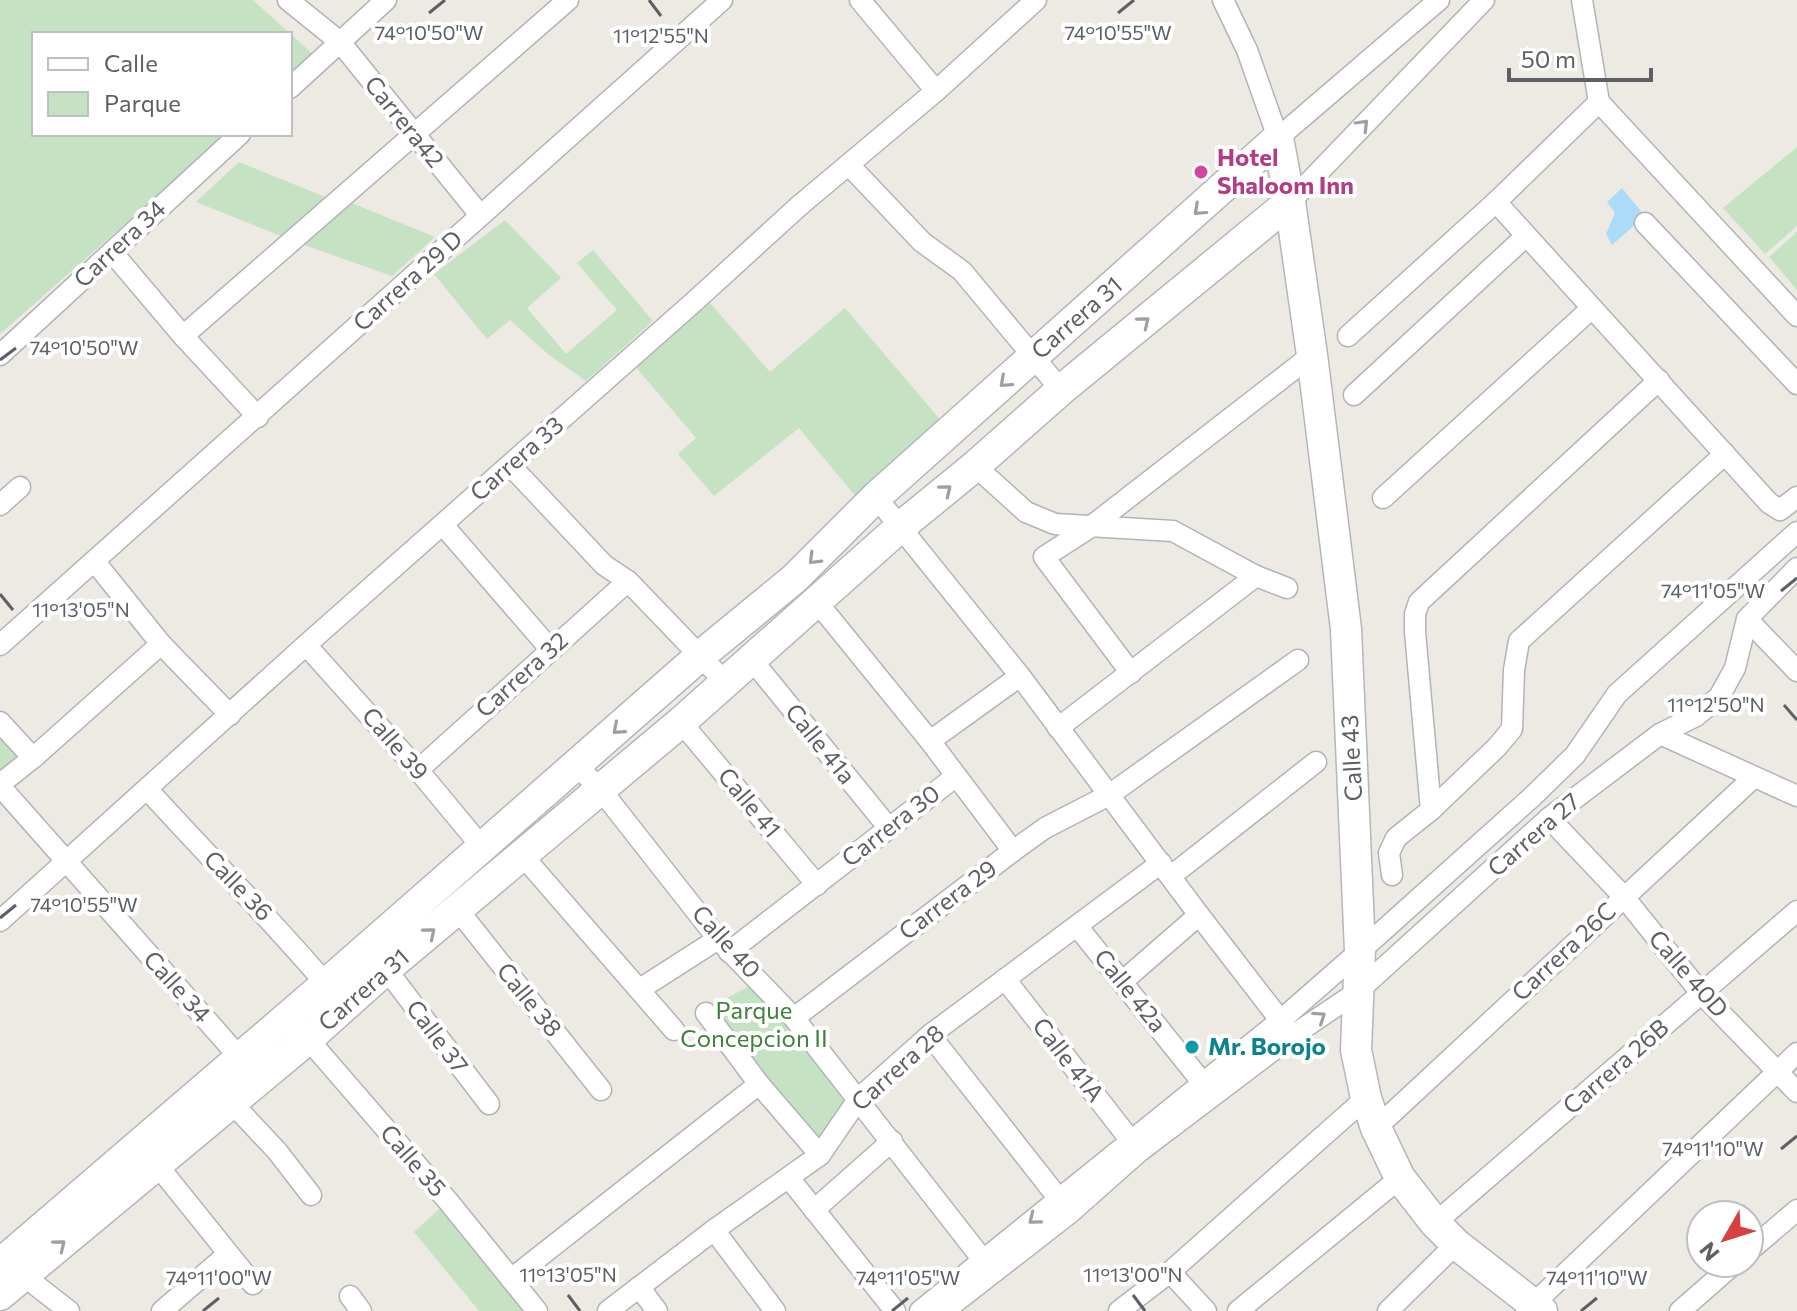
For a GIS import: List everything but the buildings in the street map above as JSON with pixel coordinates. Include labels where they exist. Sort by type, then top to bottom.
[{"type":"street","name":"Carrera42","points":[[288,0],[340,42],[480,215]]},
{"type":"street","points":[[292,86],[386,0]]},
{"type":"street","points":[[183,336],[568,0]]},
{"type":"street","name":"Carrera 29 D","points":[[0,645],[722,0]]},
{"type":"street","points":[[860,0],[936,91]]},
{"type":"street","name":"Carrera 33","points":[[0,921],[799,206],[936,91],[1036,0]]},
{"type":"street","points":[[1223,0],[1247,50],[1278,138],[1439,0]]},
{"type":"street","points":[[1290,202],[1484,0]]},
{"type":"street","points":[[1582,0],[1599,102],[1797,316]]},
{"type":"street","points":[[1348,336],[1496,202],[1599,102]]},
{"type":"street","name":"Carrera 34","points":[[0,355],[238,136]]},
{"type":"street","name":"Calle 43","points":[[1278,138],[1312,355],[1346,629],[1360,951],[1356,1050],[1366,1098],[1376,1128],[1400,1178],[1445,1234],[1533,1309]]},
{"type":"street","name":"Carrera 31","points":[[7,1274],[239,1057],[700,656],[794,579],[876,497],[1278,138]]},
{"type":"street","points":[[849,165],[922,242],[962,271],[1061,390]]},
{"type":"street","name":"Carrera 31","points":[[7,1274],[158,1166],[386,969],[681,722],[898,529],[1061,390],[1290,202]]},
{"type":"street","points":[[1496,202],[1769,503],[1780,510],[1797,497]]},
{"type":"street","points":[[1645,223],[1797,384]]},
{"type":"street","points":[[1354,395],[1526,236]]},
{"type":"street","points":[[112,252],[183,336],[258,417]]},
{"type":"street","points":[[1383,498],[1592,308]]},
{"type":"street","points":[[1131,673],[1044,557],[1089,528],[1312,355]]},
{"type":"street","points":[[1431,810],[1415,632],[1419,602],[1659,380]]},
{"type":"street","points":[[1392,875],[1389,853],[1396,838],[1431,810],[1512,729],[1514,670],[1519,641],[1725,454]]},
{"type":"street","points":[[511,466],[604,565],[628,581],[726,683]]},
{"type":"street","points":[[975,466],[1026,512],[1055,524],[1173,531],[1256,576],[1287,588]]},
{"type":"street","points":[[0,505],[20,487]]},
{"type":"street","points":[[876,497],[898,529],[1020,676],[1286,1028]]},
{"type":"street","points":[[443,525],[551,650]]},
{"type":"street","name":"Carrera 27","points":[[944,1311],[1059,1199],[1131,1141],[1286,1028],[1360,951],[1575,755],[1617,694],[1797,532]]},
{"type":"street","points":[[95,562],[161,644],[230,715]]},
{"type":"street","points":[[1797,568],[1747,619],[1797,671]]},
{"type":"street","points":[[1058,728],[1256,576]]},
{"type":"street","name":"Carrera 32","points":[[418,770],[628,581]]},
{"type":"street","points":[[817,602],[930,741],[1020,676]]},
{"type":"street","name":"Carrera 27","points":[[1286,1028],[1357,992],[1549,818],[1660,734],[1696,716],[1719,697],[1735,668],[1747,619]]},
{"type":"street","points":[[0,785],[161,644]]},
{"type":"street","name":"Calle 39","points":[[306,645],[481,846]]},
{"type":"street","name":"Calle 41a","points":[[752,660],[888,827]]},
{"type":"street","name":"Carrera 29","points":[[794,1018],[1045,828],[1109,795],[1298,660]]},
{"type":"street","points":[[0,722],[33,758]]},
{"type":"street","name":"Calle 41","points":[[681,722],[817,885]]},
{"type":"street","points":[[1660,734],[1797,796]]},
{"type":"street","name":"Carrera 30","points":[[640,989],[723,945],[817,885],[955,777],[930,741]]},
{"type":"street","name":"Carrera 28","points":[[608,1311],[714,1230],[820,1155],[859,1098],[930,1035],[1077,926],[1166,869],[1316,762]]},
{"type":"street","name":"Calle 40","points":[[576,765],[601,790],[723,945],[761,980],[794,1018],[988,1266]]},
{"type":"street","points":[[955,777],[1013,851]]},
{"type":"street","name":"Carrera 26C","points":[[1376,1128],[1753,778]]},
{"type":"street","name":"Calle 34","points":[[0,785],[259,1079]]},
{"type":"street","name":"Calle 36","points":[[148,790],[219,869],[262,909],[326,984]]},
{"type":"street","name":"Calle 40D","points":[[1549,818],[1624,897],[1701,993],[1797,1092]]},
{"type":"street","points":[[522,855],[674,1030]]},
{"type":"street","points":[[1432,887],[1451,908]]},
{"type":"street","name":"Calle 38","points":[[458,910],[601,1090]]},
{"type":"street","name":"Carrera 26B","points":[[1388,1311],[1445,1234],[1701,993],[1797,911]]},
{"type":"street","points":[[1123,981],[1199,915]]},
{"type":"street","name":"Calle 42a","points":[[1077,926],[1207,1088]]},
{"type":"street","name":"Calle 37","points":[[386,969],[489,1104]]},
{"type":"street","name":"Calle 41A","points":[[1005,979],[1131,1141]]},
{"type":"street","points":[[706,1013],[759,1084],[820,1155]]},
{"type":"street","name":"Calle 35","points":[[277,1025],[308,1039],[448,1201],[537,1311]]},
{"type":"street","points":[[930,1035],[1059,1199]]},
{"type":"street","points":[[1533,1309],[1797,1053]]},
{"type":"street","points":[[511,1279],[759,1084]]},
{"type":"street","name":"Carrera 27","points":[[920,1311],[1070,1213],[1207,1088]]},
{"type":"street","points":[[1119,1311],[1170,1272],[1366,1098]]},
{"type":"street","points":[[231,1102],[277,1151],[311,1195]]},
{"type":"street","points":[[814,1210],[892,1141]]},
{"type":"street","points":[[158,1166],[253,1284]]},
{"type":"street","points":[[789,1178],[895,1311]]},
{"type":"street","points":[[1238,1311],[1400,1178]]},
{"type":"street","points":[[1765,1237],[1797,1210]]},
{"type":"street","points":[[714,1230],[775,1311]]},
{"type":"street","points":[[162,1311],[228,1254]]},
{"type":"street","points":[[1170,1272],[1206,1311]]},
{"type":"street","points":[[7,1274],[69,1311]]},
{"type":"street","points":[[1680,1311],[1717,1279]]},
{"type":"street","points":[[639,1287],[657,1311]]},
{"type":"green space","points":[[0,0],[253,0],[288,32],[32,32],[32,136],[225,136],[0,334]]},
{"type":"green space","points":[[292,35],[315,56],[292,76]]},
{"type":"green space","points":[[1797,147],[1797,226],[1765,254],[1723,208]]},
{"type":"green space","points":[[239,162],[325,197],[281,236],[196,202]]},
{"type":"green space","points":[[352,203],[435,237],[392,276],[304,245]]},
{"type":"green space","points":[[505,220],[561,278],[527,308],[566,354],[617,310],[577,263],[593,250],[653,321],[586,381],[549,355],[510,320],[487,339],[434,274]]},
{"type":"green space","points":[[1797,232],[1797,290],[1769,257]]},
{"type":"green space","points":[[710,303],[770,372],[845,308],[944,424],[857,498],[799,428],[714,496],[678,454],[696,438],[635,366]]},
{"type":"green space","points":[[0,726],[26,757],[0,774]]},
{"type":"green space","name":"Parque Concepcion II","points":[[761,980],[857,1094],[820,1154],[697,1014]]},
{"type":"green space","points":[[448,1201],[537,1311],[479,1311],[414,1232]]},
{"type":"water","points":[[1622,188],[1645,216],[1612,245],[1606,234],[1615,213],[1607,202]]},
{"type":"place","name":"Hotel Shaloom Inn","points":[[1201,172]]},
{"type":"place","name":"Mr. Borojo","points":[[1192,1047]]}]
